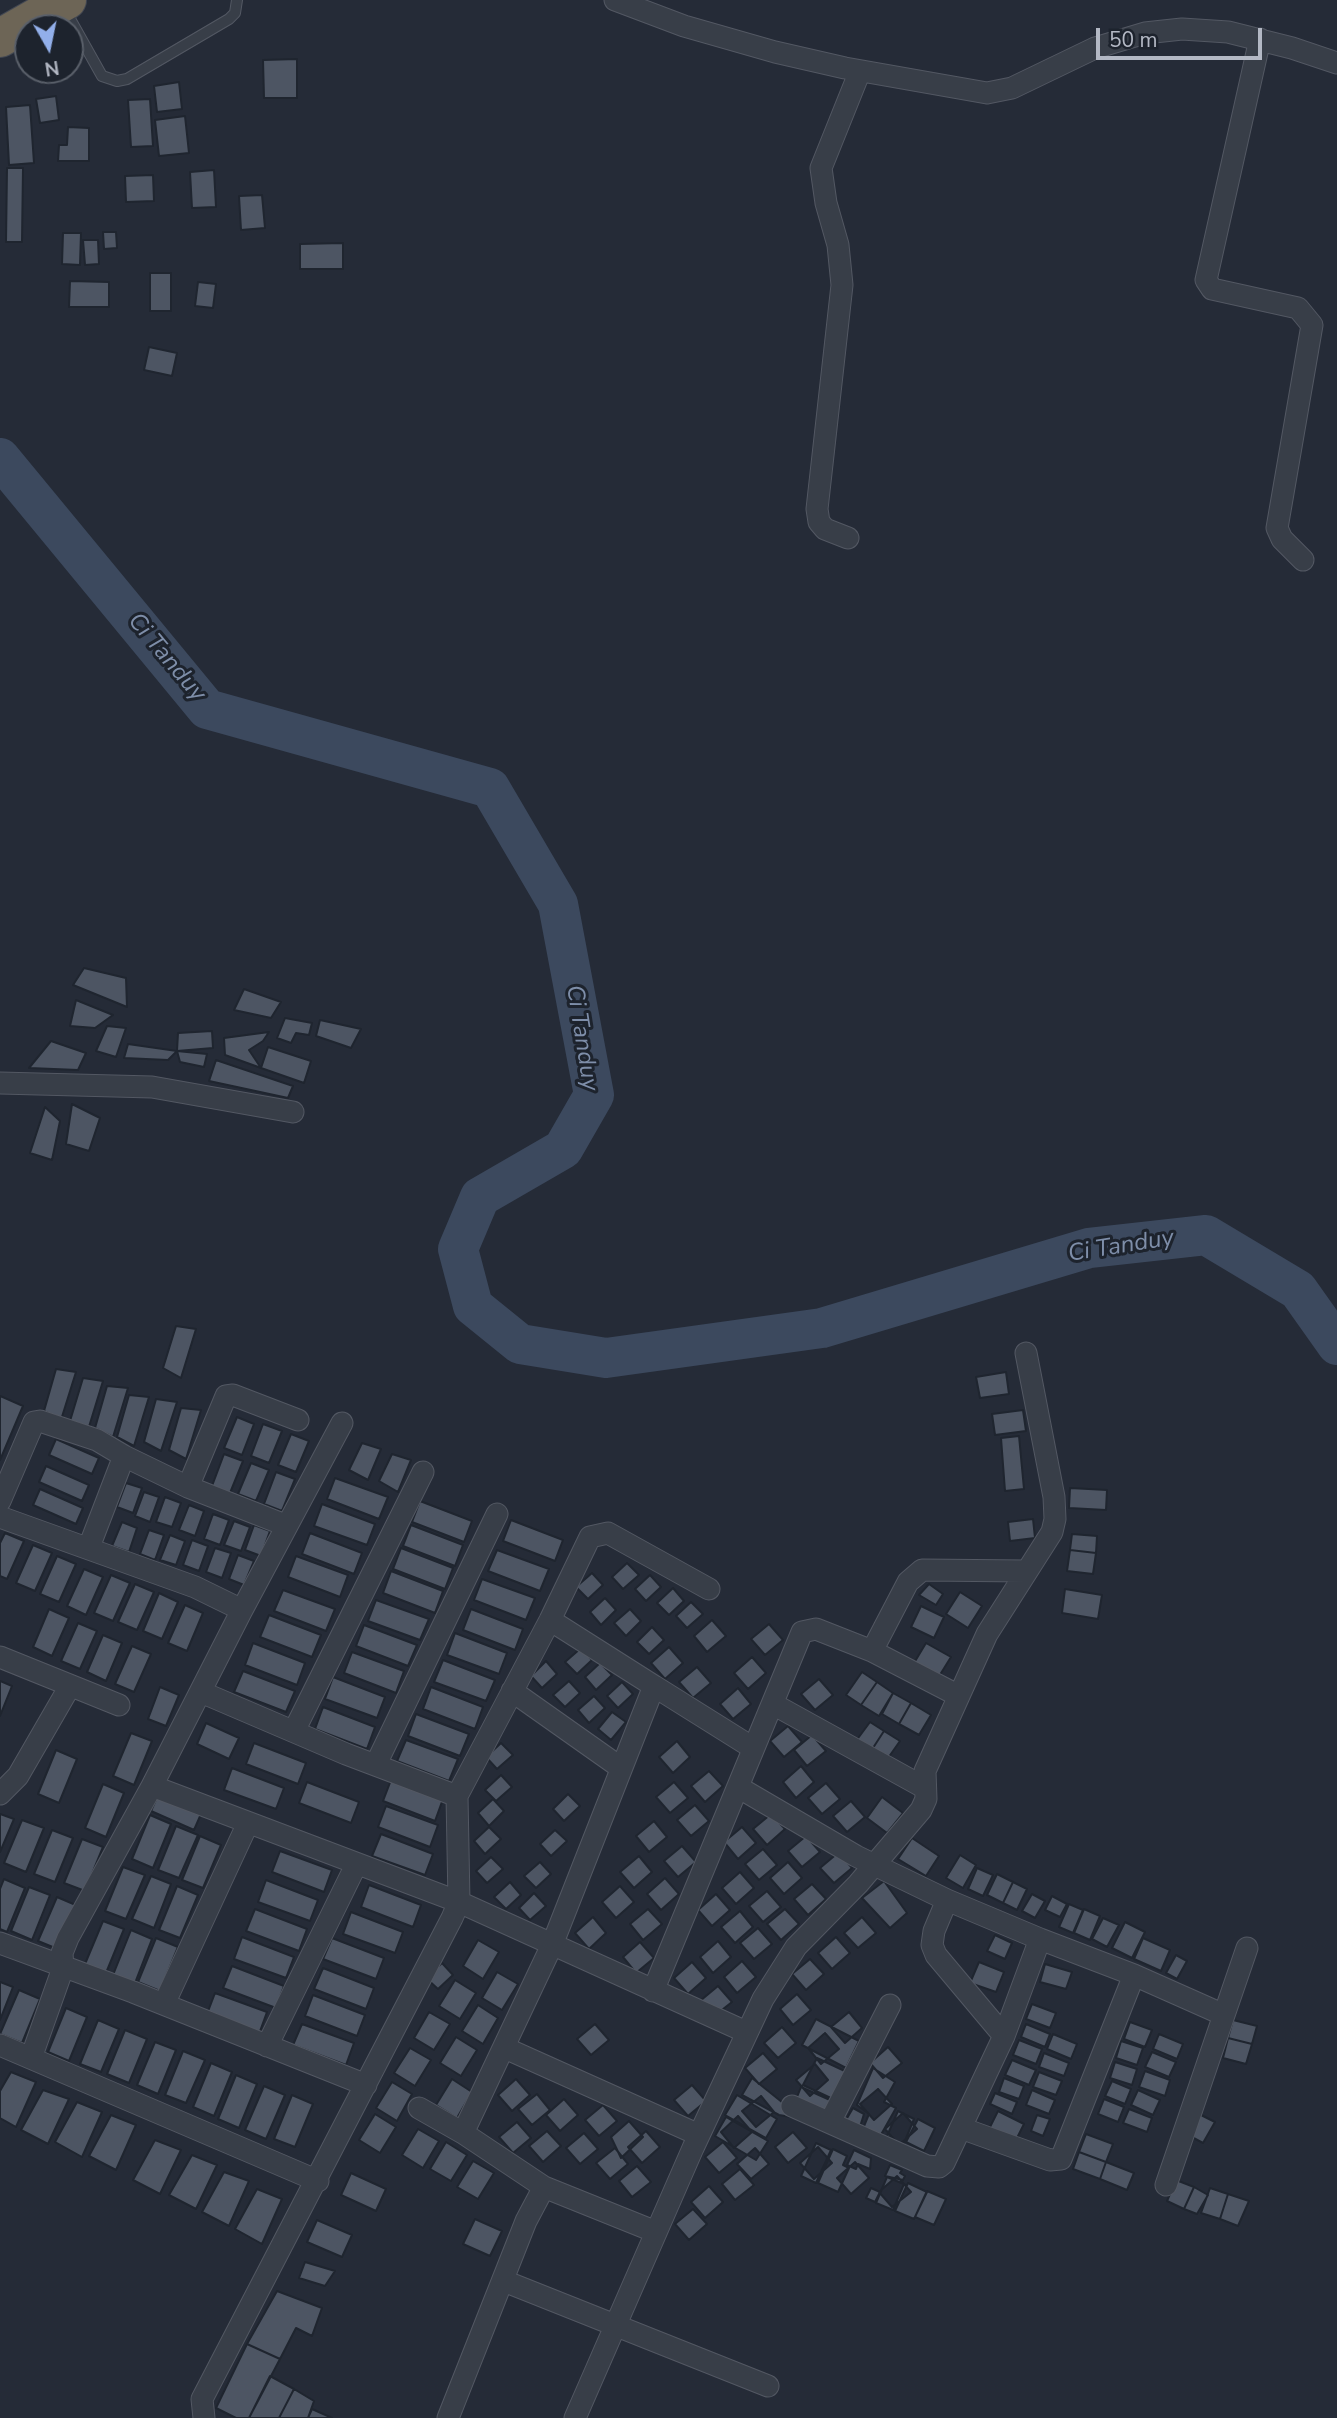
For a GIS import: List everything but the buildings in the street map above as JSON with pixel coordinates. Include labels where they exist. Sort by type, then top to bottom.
[{"type":"highway","points":[[0,38],[64,2]]},
{"type":"street","points":[[615,0],[724,38],[860,71],[969,91],[999,92],[1065,60],[1145,33],[1203,30],[1260,39],[1337,63]]},
{"type":"street","points":[[1260,39],[1206,280],[1212,289],[1298,308],[1312,325],[1277,528],[1282,539],[1303,560]]},
{"type":"street","points":[[848,538],[825,530],[819,522],[817,509],[842,285],[838,245],[826,204],[821,168],[860,71]]},
{"type":"street","points":[[0,1083],[152,1087],[293,1112]]},
{"type":"street","points":[[575,2418],[746,2032],[796,1947],[876,1863],[921,1810],[926,1800],[925,1771],[987,1634],[1052,1532],[1055,1507],[1026,1353]]},
{"type":"street","points":[[188,1487],[226,1396],[233,1395],[298,1419]]},
{"type":"street","points":[[0,1501],[34,1422],[40,1421],[97,1440],[188,1487],[285,1525]]},
{"type":"street","points":[[31,2058],[63,1968],[62,1952],[68,1938],[152,1786],[285,1525],[342,1423]]},
{"type":"street","points":[[89,1547],[124,1456]]},
{"type":"street","points":[[294,1731],[423,1472]]},
{"type":"street","points":[[376,1764],[497,1514]]},
{"type":"street","points":[[0,1517],[195,1587],[242,1610]]},
{"type":"street","points":[[204,2418],[202,2399],[318,2181],[459,1902],[457,1796],[550,1620],[590,1537],[598,1533],[608,1533],[709,1589]]},
{"type":"street","points":[[872,1651],[914,1574],[934,1568],[1027,1571]]},
{"type":"street","points":[[550,1620],[753,1748]]},
{"type":"street","points":[[653,1991],[798,1638],[807,1629],[816,1629],[872,1651],[959,1696]]},
{"type":"street","points":[[0,1657],[119,1706]]},
{"type":"street","points":[[0,1794],[18,1776],[71,1686]]},
{"type":"street","points":[[463,2133],[552,1945],[654,1686]]},
{"type":"street","points":[[512,1691],[621,1768]]},
{"type":"street","points":[[201,1692],[457,1796]]},
{"type":"street","points":[[773,1704],[925,1788]]},
{"type":"street","points":[[152,1786],[459,1902],[746,2032]]},
{"type":"street","points":[[738,1787],[848,1853],[876,1863],[947,1900],[1134,1975],[1224,2015]]},
{"type":"street","points":[[164,2004],[248,1823]]},
{"type":"street","points":[[267,2046],[356,1865]]},
{"type":"street","points":[[947,1900],[934,1931],[932,1945],[936,1955],[1004,2036]]},
{"type":"street","points":[[792,2106],[933,2168],[944,2163],[1004,2036],[1040,1939]]},
{"type":"street","points":[[0,1943],[164,2004],[366,2085]]},
{"type":"street","points":[[1166,2185],[1247,1948]]},
{"type":"street","points":[[961,2128],[1050,2160],[1061,2159],[1134,1975]]},
{"type":"street","points":[[830,2122],[890,2005]]},
{"type":"street","points":[[0,2045],[318,2181]]},
{"type":"street","points":[[505,2048],[699,2135]]},
{"type":"street","points":[[419,2108],[544,2186],[656,2232]]},
{"type":"street","points":[[448,2418],[526,2221],[544,2186]]},
{"type":"street","points":[[504,2281],[768,2386]]},
{"type":"lane","points":[[64,2],[102,76],[117,81],[127,79],[229,19],[235,13],[237,0]]},
{"type":"waterway","name":"Ci Tanduy","points":[[0,458],[207,709],[490,788],[558,904],[594,1095],[563,1149],[480,1197],[458,1249],[473,1306],[520,1344],[606,1358],[822,1328],[1089,1248],[1206,1235],[1298,1290],[1337,1345]]}]
